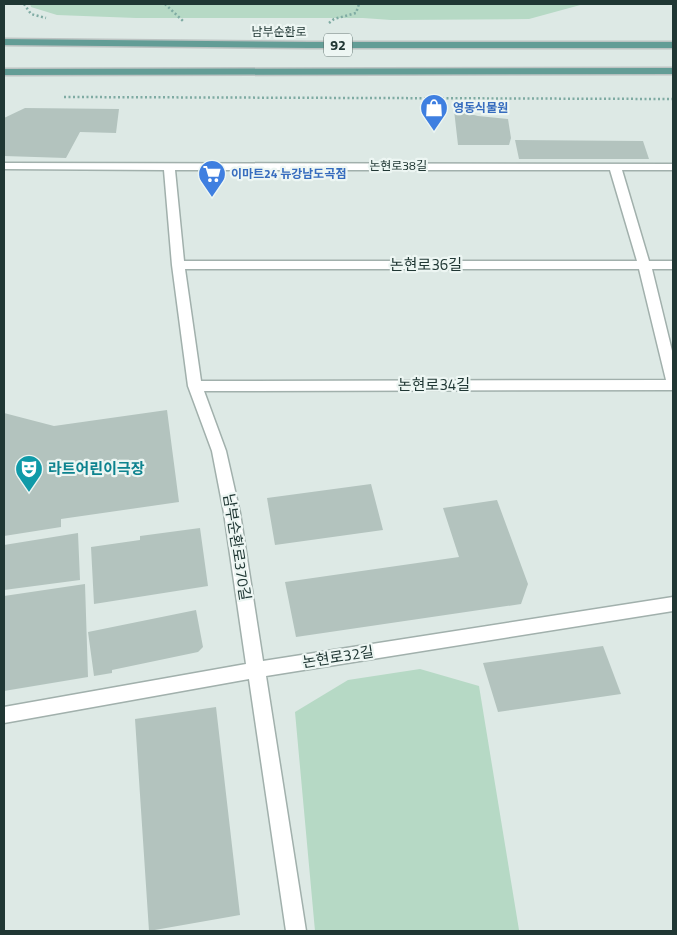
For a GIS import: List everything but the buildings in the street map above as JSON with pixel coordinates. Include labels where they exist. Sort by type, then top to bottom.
[{"type":"main road","name":"남부순환로","points":[[4,42],[300,45],[673,44]]},
{"type":"main road","name":"92","points":[[4,72],[673,71]]},
{"type":"street","name":"논현로38길","points":[[4,166],[673,167]]},
{"type":"street","name":"남부순환로370길","points":[[169,166],[178,265],[195,386],[219,451],[232,513],[296,931]]},
{"type":"street","points":[[615,167],[644,264],[673,381]]},
{"type":"street","name":"논현로36길","points":[[178,265],[673,265]]},
{"type":"street","name":"논현로34길","points":[[195,386],[673,385]]},
{"type":"street","name":"논현로32길","points":[[4,715],[256,670],[673,604]]},
{"type":"path","points":[[64,97],[673,99]]},
{"type":"green space","points":[[30,4],[584,4],[529,19],[391,20],[363,18],[136,18],[57,15],[31,7]]},
{"type":"green space","points":[[420,669],[479,686],[519,930],[315,931],[295,712],[348,680]]},
{"type":"place","name":"영동식물원","points":[[434,132]]},
{"type":"place","name":"이마트24 뉴강남도곡점","points":[[212,198]]},
{"type":"place","name":"라트어린이극장","points":[[29,493]]}]
